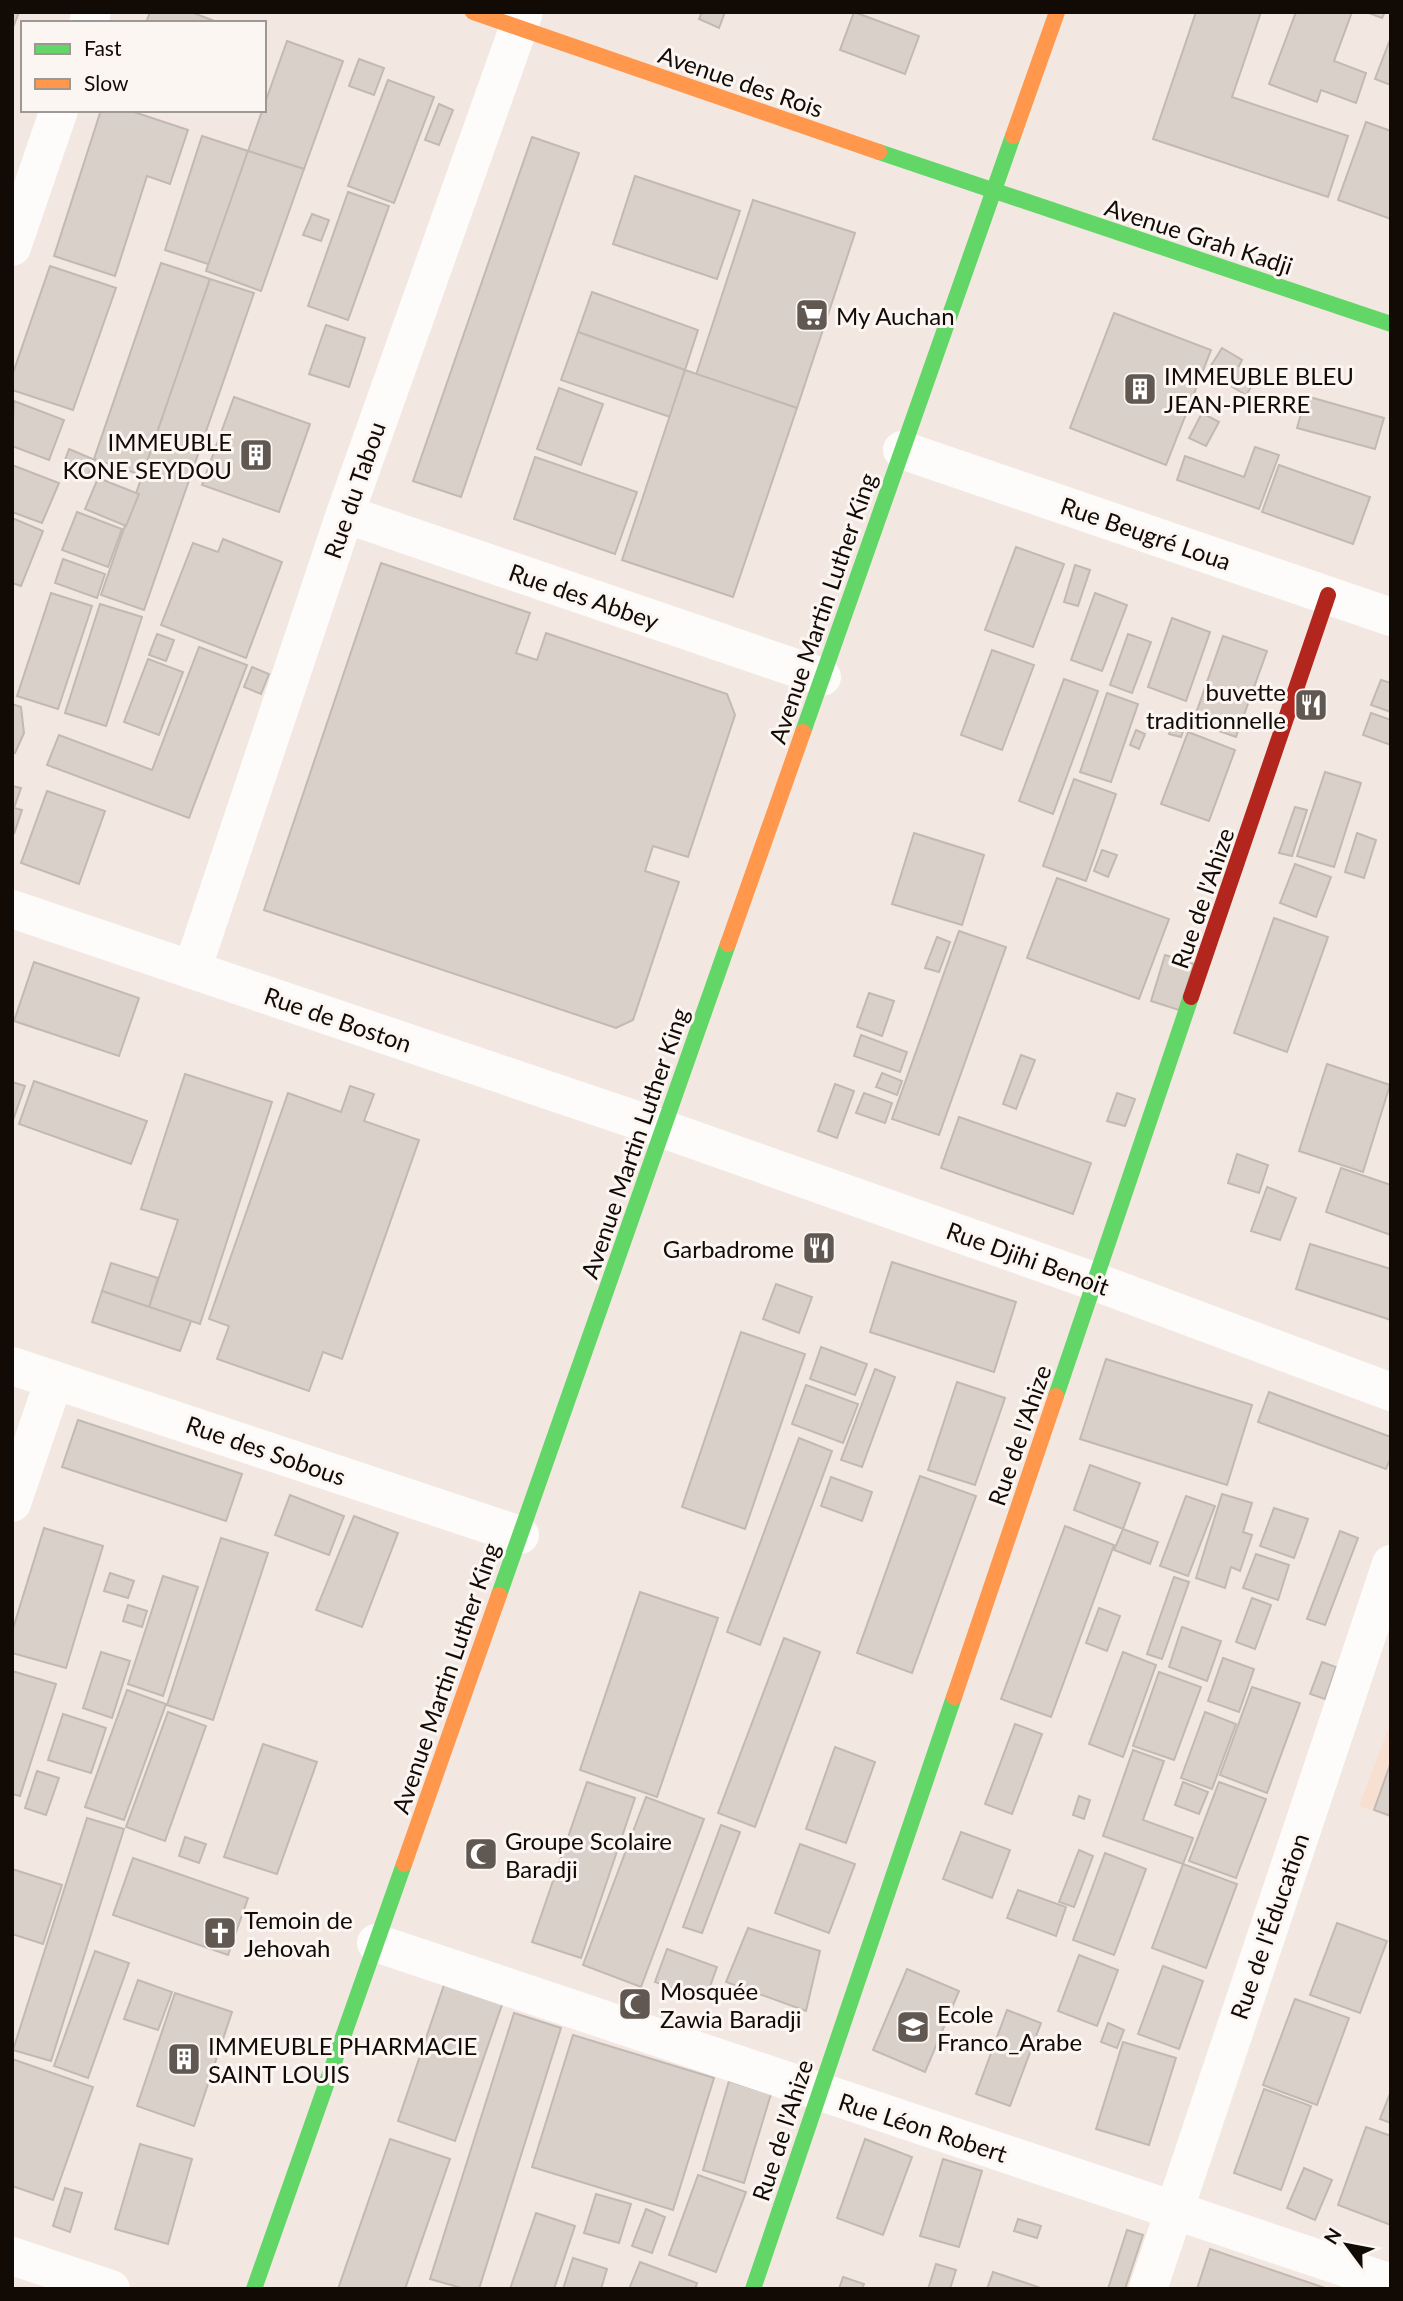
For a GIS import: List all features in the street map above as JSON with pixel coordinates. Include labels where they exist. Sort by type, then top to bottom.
[{"type":"street","name":"Avenue des Rois","points":[[473,12],[522,20],[994,192]]},
{"type":"street","name":"Avenue Martin Luther King","points":[[254,2289],[1057,12]]},
{"type":"street","name":"Rue du Tabou","points":[[192,970],[345,514],[522,20]]},
{"type":"street","points":[[12,247],[57,112]]},
{"type":"street","name":"Avenue Grah Kadji","points":[[994,192],[1391,324]]},
{"type":"street","name":"Rue Beugré Loua","points":[[902,450],[1391,617]]},
{"type":"street","name":"Rue des Abbey","points":[[345,514],[822,677]]},
{"type":"street","name":"Rue de l'Ahize","points":[[753,2289],[1328,595]]},
{"type":"street","name":"Rue de Boston","points":[[12,909],[663,1129]]},
{"type":"street","name":"Rue Djihi Benoit","points":[[663,1129],[1096,1282],[1391,1392]]},
{"type":"street","name":"Rue des Sobous","points":[[12,1366],[520,1535]]},
{"type":"street","points":[[12,1503],[54,1380]]},
{"type":"street","name":"Rue de l'Éducation","points":[[1148,2289],[1391,1564]]},
{"type":"street","name":"Rue Léon Robert","points":[[376,1943],[818,2093],[1174,2208],[1391,2283]]},
{"type":"street","points":[[12,2256],[111,2289]]},
{"type":"shaded area","points":[[1391,1721],[1391,1818],[1359,1806]]},
{"type":"building","points":[[12,12],[19,12],[12,30]]},
{"type":"building","points":[[150,12],[191,12],[214,21],[147,21]]},
{"type":"building","points":[[702,12],[725,12],[719,28],[699,19]]},
{"type":"building","points":[[854,12],[919,36],[905,74],[840,50]]},
{"type":"building","points":[[1196,12],[1261,12],[1232,97],[1348,136],[1328,197],[1153,139]]},
{"type":"building","points":[[1296,12],[1352,12],[1334,61],[1366,73],[1356,103],[1321,90],[1317,102],[1269,84]]},
{"type":"building","points":[[1366,12],[1385,12],[1382,18]]},
{"type":"building","points":[[1391,37],[1391,85],[1375,79]]},
{"type":"building","points":[[287,41],[343,61],[304,169],[248,151],[262,112],[266,112],[266,100]]},
{"type":"building","points":[[359,59],[384,68],[374,95],[349,86]]},
{"type":"building","points":[[388,80],[434,97],[394,203],[348,186]]},
{"type":"building","points":[[439,104],[453,110],[439,145],[425,140]]},
{"type":"building","points":[[100,112],[134,112],[188,130],[170,184],[147,176],[115,276],[54,256]]},
{"type":"building","points":[[1366,122],[1391,131],[1391,219],[1338,200]]},
{"type":"building","points":[[202,136],[248,151],[211,265],[165,250]]},
{"type":"building","points":[[532,137],[579,153],[461,497],[413,481]]},
{"type":"building","points":[[248,151],[304,169],[261,291],[206,271]]},
{"type":"building","points":[[635,176],[740,211],[717,279],[613,244]]},
{"type":"building","points":[[348,192],[389,206],[348,320],[308,306]]},
{"type":"building","points":[[753,200],[855,233],[797,408],[696,375]]},
{"type":"building","points":[[312,214],[329,220],[321,241],[303,235]]},
{"type":"building","points":[[161,263],[210,279],[144,476],[94,459]]},
{"type":"building","points":[[50,266],[116,288],[73,410],[12,390],[12,376]]},
{"type":"building","points":[[210,279],[254,293],[144,610],[101,595]]},
{"type":"building","points":[[592,292],[698,330],[685,370],[578,332]]},
{"type":"building","name":"IMMEUBLE BLEU JEAN-PIERRE","points":[[1114,313],[1211,350],[1166,465],[1070,428]]},
{"type":"building","points":[[326,325],[365,338],[349,387],[309,374]]},
{"type":"building","points":[[578,332],[685,370],[670,417],[561,380]]},
{"type":"building","points":[[1222,348],[1242,360],[1239,366],[1257,378],[1246,395],[1207,372]]},
{"type":"building","points":[[685,370],[797,408],[733,597],[622,560]]},
{"type":"building","points":[[559,388],[603,404],[581,465],[537,449]]},
{"type":"building","points":[[1306,396],[1384,418],[1375,449],[1297,428]]},
{"type":"building","name":"IMMEUBLE KONE SEYDOU","points":[[234,397],[310,424],[279,512],[202,485]]},
{"type":"building","points":[[14,401],[64,420],[49,460],[12,446]]},
{"type":"building","points":[[1202,413],[1219,422],[1206,446],[1189,438]]},
{"type":"building","points":[[1255,447],[1279,455],[1259,509],[1177,480],[1185,456],[1244,477]]},
{"type":"building","points":[[69,449],[95,460],[88,476],[63,466]]},
{"type":"building","points":[[535,457],[637,492],[615,554],[514,519]]},
{"type":"building","points":[[12,465],[59,483],[42,523],[12,512]]},
{"type":"building","points":[[1279,465],[1370,497],[1353,544],[1262,512]]},
{"type":"building","points":[[98,478],[139,494],[126,526],[85,509]]},
{"type":"building","points":[[77,512],[122,529],[108,567],[62,550]]},
{"type":"building","points":[[12,518],[43,531],[21,586],[12,583]]},
{"type":"building","points":[[223,539],[282,562],[246,658],[161,625],[193,543],[218,552]]},
{"type":"building","points":[[1016,547],[1064,564],[1033,647],[985,630]]},
{"type":"building","points":[[63,559],[105,574],[97,598],[55,583]]},
{"type":"building","points":[[381,563],[530,613],[516,653],[537,660],[546,633],[727,694],[735,715],[688,857],[653,846],[645,871],[679,882],[633,1020],[616,1028],[264,910]]},
{"type":"building","points":[[1075,565],[1090,570],[1078,606],[1064,602]]},
{"type":"building","points":[[51,593],[92,606],[58,709],[17,696]]},
{"type":"building","points":[[1095,593],[1127,605],[1102,671],[1071,660]]},
{"type":"building","points":[[100,604],[142,617],[106,726],[65,713]]},
{"type":"building","points":[[1172,618],[1210,632],[1186,701],[1148,687]]},
{"type":"building","points":[[157,634],[174,640],[166,661],[149,655]]},
{"type":"building","points":[[1128,634],[1151,642],[1132,693],[1110,685]]},
{"type":"building","points":[[1223,636],[1267,651],[1236,737],[1193,722]]},
{"type":"building","points":[[199,647],[247,665],[189,818],[47,765],[59,735],[152,770]]},
{"type":"building","points":[[992,650],[1034,665],[1002,750],[961,735]]},
{"type":"building","points":[[148,659],[183,672],[159,735],[124,722]]},
{"type":"building","points":[[252,667],[269,674],[261,694],[244,687]]},
{"type":"building","points":[[1064,679],[1098,691],[1053,814],[1019,801]]},
{"type":"building","points":[[1381,680],[1391,683],[1391,712],[1371,705]]},
{"type":"building","points":[[1107,693],[1138,704],[1111,782],[1080,772]]},
{"type":"building","points":[[12,704],[21,707],[24,733],[15,753],[12,752]]},
{"type":"building","points":[[1371,713],[1391,720],[1391,745],[1363,735]]},
{"type":"building","points":[[1174,719],[1186,723],[1181,737],[1169,734]]},
{"type":"building","points":[[1136,730],[1145,734],[1139,749],[1130,745]]},
{"type":"building","points":[[1188,732],[1235,750],[1209,821],[1161,804]]},
{"type":"building","points":[[1325,772],[1361,783],[1334,867],[1297,856]]},
{"type":"building","points":[[1074,779],[1116,794],[1086,881],[1043,866]]},
{"type":"building","points":[[12,786],[21,788],[14,808],[22,810],[14,834]]},
{"type":"building","points":[[47,791],[105,811],[79,884],[21,863]]},
{"type":"building","points":[[1295,807],[1307,810],[1292,856],[1279,853]]},
{"type":"building","points":[[914,833],[984,855],[962,925],[892,904]]},
{"type":"building","points":[[1357,833],[1376,840],[1364,878],[1345,872]]},
{"type":"building","points":[[1102,850],[1117,855],[1108,877],[1094,871]]},
{"type":"building","points":[[1295,864],[1331,877],[1316,917],[1280,903]]},
{"type":"building","points":[[1057,878],[1169,919],[1139,999],[1027,958]]},
{"type":"building","points":[[1274,918],[1328,937],[1287,1052],[1234,1033]]},
{"type":"building","points":[[959,931],[1006,947],[939,1135],[892,1119]]},
{"type":"building","points":[[937,937],[950,942],[939,972],[925,968]]},
{"type":"building","points":[[1165,955],[1194,964],[1179,1010],[1151,1001]]},
{"type":"building","points":[[34,962],[139,998],[119,1056],[14,1021]]},
{"type":"building","points":[[869,993],[894,1001],[882,1036],[857,1027]]},
{"type":"building","points":[[861,1035],[907,1052],[900,1072],[854,1056]]},
{"type":"building","points":[[1021,1055],[1035,1060],[1016,1109],[1003,1104]]},
{"type":"building","points":[[1327,1064],[1390,1085],[1363,1172],[1299,1151]]},
{"type":"building","points":[[882,1073],[902,1081],[897,1095],[876,1087]]},
{"type":"building","points":[[185,1074],[272,1102],[200,1324],[149,1307],[178,1220],[141,1209]]},
{"type":"building","points":[[34,1081],[147,1121],[131,1164],[19,1124]]},
{"type":"building","points":[[12,1082],[25,1086],[12,1123]]},
{"type":"building","points":[[835,1084],[854,1091],[837,1138],[818,1131]]},
{"type":"building","points":[[350,1086],[374,1094],[364,1121],[419,1140],[342,1359],[323,1352],[309,1391],[217,1359],[229,1326],[209,1319],[288,1093],[341,1112]]},
{"type":"building","points":[[864,1093],[892,1103],[885,1123],[856,1113]]},
{"type":"building","points":[[1117,1093],[1135,1099],[1125,1126],[1107,1121]]},
{"type":"building","points":[[959,1117],[1091,1163],[1073,1214],[941,1168]]},
{"type":"building","points":[[1237,1154],[1268,1165],[1259,1193],[1228,1183]]},
{"type":"building","points":[[1341,1168],[1391,1185],[1391,1235],[1326,1212]]},
{"type":"building","points":[[1267,1187],[1296,1198],[1280,1240],[1251,1231]]},
{"type":"building","points":[[1310,1244],[1391,1269],[1391,1320],[1296,1289]]},
{"type":"building","points":[[892,1262],[1016,1302],[994,1372],[870,1332]]},
{"type":"building","points":[[111,1263],[158,1278],[149,1307],[102,1291]]},
{"type":"building","points":[[776,1284],[812,1297],[799,1333],[763,1319]]},
{"type":"building","points":[[102,1291],[191,1321],[180,1351],[92,1322]]},
{"type":"building","points":[[741,1332],[805,1354],[745,1529],[682,1507]]},
{"type":"building","points":[[821,1347],[867,1364],[855,1395],[810,1379]]},
{"type":"building","points":[[1106,1359],[1252,1405],[1227,1485],[1080,1439]]},
{"type":"building","points":[[875,1369],[895,1377],[862,1467],[841,1460]]},
{"type":"building","points":[[957,1382],[1005,1398],[975,1485],[928,1470]]},
{"type":"building","points":[[806,1385],[858,1404],[843,1443],[792,1424]]},
{"type":"building","points":[[1269,1392],[1391,1437],[1391,1457],[1386,1469],[1258,1422]]},
{"type":"building","points":[[78,1420],[242,1474],[226,1521],[62,1467]]},
{"type":"building","points":[[799,1438],[832,1451],[760,1645],[727,1632]]},
{"type":"building","points":[[1090,1465],[1140,1483],[1123,1529],[1074,1510]]},
{"type":"building","points":[[920,1476],[976,1496],[912,1673],[857,1653]]},
{"type":"building","points":[[831,1477],[872,1492],[862,1521],[821,1506]]},
{"type":"building","points":[[1222,1494],[1252,1503],[1243,1532],[1252,1535],[1240,1571],[1231,1567],[1225,1588],[1196,1578]]},
{"type":"building","points":[[290,1495],[344,1516],[329,1555],[275,1535]]},
{"type":"building","points":[[1186,1496],[1215,1506],[1188,1576],[1160,1566]]},
{"type":"building","points":[[1274,1508],[1308,1519],[1294,1558],[1260,1546]]},
{"type":"building","points":[[354,1516],[398,1533],[362,1627],[316,1610]]},
{"type":"building","points":[[1065,1526],[1114,1545],[1051,1717],[1001,1699]]},
{"type":"building","points":[[44,1528],[103,1546],[66,1668],[12,1653],[12,1632]]},
{"type":"building","points":[[1123,1529],[1158,1542],[1150,1564],[1114,1550]]},
{"type":"building","points":[[1340,1531],[1358,1538],[1325,1625],[1307,1619]]},
{"type":"building","points":[[221,1538],[268,1553],[213,1720],[167,1705]]},
{"type":"building","points":[[1256,1554],[1289,1565],[1278,1600],[1243,1588]]},
{"type":"building","points":[[110,1573],[134,1581],[128,1598],[104,1591]]},
{"type":"building","points":[[163,1576],[198,1587],[163,1696],[128,1684]]},
{"type":"building","points":[[1174,1577],[1189,1582],[1162,1659],[1147,1654]]},
{"type":"building","points":[[640,1592],[718,1618],[657,1797],[580,1770]]},
{"type":"building","points":[[1252,1598],[1271,1605],[1255,1649],[1236,1642]]},
{"type":"building","points":[[128,1605],[147,1611],[142,1627],[123,1621]]},
{"type":"building","points":[[1099,1608],[1120,1616],[1107,1651],[1086,1643]]},
{"type":"building","points":[[1182,1627],[1221,1641],[1207,1681],[1169,1667]]},
{"type":"building","points":[[784,1638],[820,1652],[755,1827],[718,1813]]},
{"type":"building","points":[[101,1652],[130,1661],[112,1718],[83,1708]]},
{"type":"building","points":[[1123,1652],[1156,1665],[1123,1757],[1089,1744]]},
{"type":"building","points":[[1223,1658],[1254,1669],[1239,1712],[1208,1701]]},
{"type":"building","points":[[1322,1662],[1336,1667],[1325,1699],[1310,1694]]},
{"type":"building","points":[[12,1671],[56,1684],[20,1796],[12,1794]]},
{"type":"building","points":[[1159,1672],[1201,1687],[1174,1760],[1133,1746]]},
{"type":"building","points":[[1252,1687],[1300,1703],[1267,1793],[1220,1775]]},
{"type":"building","points":[[127,1690],[166,1704],[124,1820],[85,1807]]},
{"type":"building","points":[[168,1712],[206,1726],[165,1841],[126,1827]]},
{"type":"building","points":[[1205,1712],[1236,1724],[1212,1789],[1181,1778]]},
{"type":"building","points":[[63,1714],[106,1728],[91,1773],[48,1760]]},
{"type":"building","points":[[1015,1724],[1042,1734],[1012,1814],[985,1804]]},
{"type":"building","points":[[263,1744],[317,1762],[277,1874],[224,1857]]},
{"type":"building","points":[[835,1747],[875,1762],[846,1843],[806,1829]]},
{"type":"building","points":[[1133,1750],[1164,1761],[1143,1820],[1193,1838],[1183,1864],[1103,1836]]},
{"type":"building","points":[[1391,1762],[1391,1816],[1374,1810]]},
{"type":"building","points":[[37,1771],[59,1778],[46,1815],[25,1808]]},
{"type":"building","points":[[587,1782],[635,1798],[581,1958],[532,1942]]},
{"type":"building","points":[[1183,1782],[1208,1792],[1199,1814],[1175,1805]]},
{"type":"building","points":[[1219,1782],[1266,1799],[1236,1878],[1189,1861]]},
{"type":"building","points":[[1079,1796],[1090,1800],[1084,1819],[1073,1815]]},
{"type":"building","points":[[646,1797],[704,1819],[641,1987],[583,1965]]},
{"type":"building","points":[[87,1818],[124,1829],[51,2061],[13,2050]]},
{"type":"building","points":[[721,1825],[740,1832],[702,1933],[683,1927]]},
{"type":"building","points":[[961,1832],[1010,1850],[992,1898],[943,1879]]},
{"type":"building","points":[[185,1837],[206,1844],[199,1863],[179,1856]]},
{"type":"building","points":[[800,1844],[855,1864],[829,1933],[775,1913]]},
{"type":"building","points":[[1079,1850],[1093,1856],[1074,1907],[1059,1902]]},
{"type":"building","points":[[1105,1853],[1146,1869],[1114,1955],[1073,1940]]},
{"type":"building","points":[[133,1858],[248,1898],[228,1955],[113,1915]]},
{"type":"building","points":[[1183,1864],[1237,1884],[1206,1968],[1152,1948]]},
{"type":"building","points":[[12,1869],[62,1885],[43,1944],[12,1934]]},
{"type":"building","points":[[1018,1890],[1066,1907],[1056,1936],[1007,1918]]},
{"type":"building","points":[[1337,1923],[1387,1941],[1360,2013],[1310,1995]]},
{"type":"building","points":[[748,1928],[820,1951],[806,2011],[726,1982]]},
{"type":"building","points":[[667,1949],[717,1967],[705,2000],[655,1982]]},
{"type":"building","points":[[95,1951],[129,1963],[88,2078],[54,2066]]},
{"type":"building","points":[[1079,1955],[1118,1970],[1097,2026],[1058,2011]]},
{"type":"building","points":[[1163,1966],[1203,1981],[1179,2049],[1138,2034]]},
{"type":"building","points":[[907,1969],[959,1991],[925,2072],[873,2050]]},
{"type":"building","points":[[447,1976],[505,1996],[455,2141],[398,2121]]},
{"type":"building","points":[[138,1980],[172,1992],[158,2030],[124,2019]]},
{"type":"building","name":"IMMEUBLE PHARMACIE SAINT LOUIS","points":[[175,1993],[232,2012],[194,2126],[137,2106]]},
{"type":"building","points":[[1295,1999],[1349,2018],[1317,2105],[1263,2085]]},
{"type":"building","points":[[1007,2010],[1041,2023],[1010,2106],[976,2094]]},
{"type":"building","points":[[514,2013],[561,2028],[479,2289],[465,2289],[430,2279]]},
{"type":"building","points":[[1108,2023],[1124,2030],[1117,2048],[1101,2042]]},
{"type":"building","points":[[573,2035],[714,2078],[673,2210],[532,2167]]},
{"type":"building","points":[[1123,2042],[1176,2058],[1149,2145],[1096,2129]]},
{"type":"building","points":[[12,2059],[93,2087],[53,2200],[12,2186]]},
{"type":"building","points":[[729,2081],[771,2094],[744,2183],[703,2170]]},
{"type":"building","points":[[1264,2089],[1311,2106],[1281,2190],[1234,2173]]},
{"type":"building","points":[[1391,2091],[1391,2123],[1380,2119]]},
{"type":"building","points":[[1366,2127],[1391,2136],[1391,2225],[1338,2205]]},
{"type":"building","points":[[390,2139],[450,2159],[405,2289],[338,2289]]},
{"type":"building","points":[[865,2139],[912,2157],[883,2235],[837,2218]]},
{"type":"building","points":[[140,2144],[192,2159],[168,2244],[115,2229]]},
{"type":"building","points":[[943,2159],[982,2171],[959,2247],[920,2236]]},
{"type":"building","points":[[1304,2168],[1332,2180],[1315,2220],[1287,2208]]},
{"type":"building","points":[[698,2175],[746,2192],[716,2272],[669,2255]]},
{"type":"building","points":[[65,2188],[82,2193],[70,2232],[53,2226]]},
{"type":"building","points":[[596,2194],[631,2204],[619,2243],[584,2233]]},
{"type":"building","points":[[646,2209],[665,2217],[652,2253],[632,2246]]},
{"type":"building","points":[[536,2213],[575,2226],[554,2289],[510,2289]]},
{"type":"building","points":[[1018,2219],[1041,2226],[1037,2238],[1014,2231]]},
{"type":"building","points":[[1127,2230],[1143,2235],[1125,2289],[1108,2289]]},
{"type":"building","points":[[1210,2249],[1328,2289],[1197,2289]]},
{"type":"building","points":[[573,2258],[607,2269],[601,2289],[563,2289]]},
{"type":"building","points":[[640,2262],[697,2283],[695,2289],[629,2289]]},
{"type":"building","points":[[936,2264],[956,2270],[950,2289],[928,2289]]},
{"type":"building","points":[[993,2272],[1044,2289],[987,2289]]},
{"type":"building","points":[[843,2277],[864,2284],[862,2289],[839,2289]]},
{"type":"traffic: fast","points":[[803,732],[1013,136]]},
{"type":"traffic: fast","points":[[879,152],[1391,324]]},
{"type":"traffic: fast","points":[[499,1595],[728,944]]},
{"type":"traffic: fast","points":[[1056,1396],[1191,997]]},
{"type":"traffic: fast","points":[[753,2289],[954,1697]]},
{"type":"traffic: fast","points":[[254,2289],[404,1864]]},
{"type":"traffic: slow","points":[[473,12],[879,152]]},
{"type":"traffic: slow","points":[[1013,136],[1057,12]]},
{"type":"traffic: slow","points":[[728,944],[803,732]]},
{"type":"traffic: slow","points":[[954,1697],[1056,1396]]},
{"type":"traffic: slow","points":[[404,1864],[499,1595]]},
{"type":"traffic: jam","points":[[1191,997],[1328,595]]},
{"type":"place","name":"My Auchan","points":[[812,315]]},
{"type":"place","name":"IMMEUBLE BLEU JEAN-PIERRE","points":[[1140,389]]},
{"type":"place","name":"IMMEUBLE KONE SEYDOU","points":[[256,455]]},
{"type":"place","name":"buvette traditionnelle","points":[[1311,705]]},
{"type":"place","name":"Garbadrome","points":[[819,1248]]},
{"type":"place","name":"Groupe Scolaire Baradji","points":[[481,1854]]},
{"type":"place","name":"Temoin de Jehovah","points":[[220,1933]]},
{"type":"place","name":"Mosquée Zawia Baradji","points":[[635,2004]]},
{"type":"place","name":"Ecole Franco_Arabe","points":[[913,2027]]},
{"type":"place","name":"IMMEUBLE PHARMACIE SAINT LOUIS","points":[[184,2059]]}]
